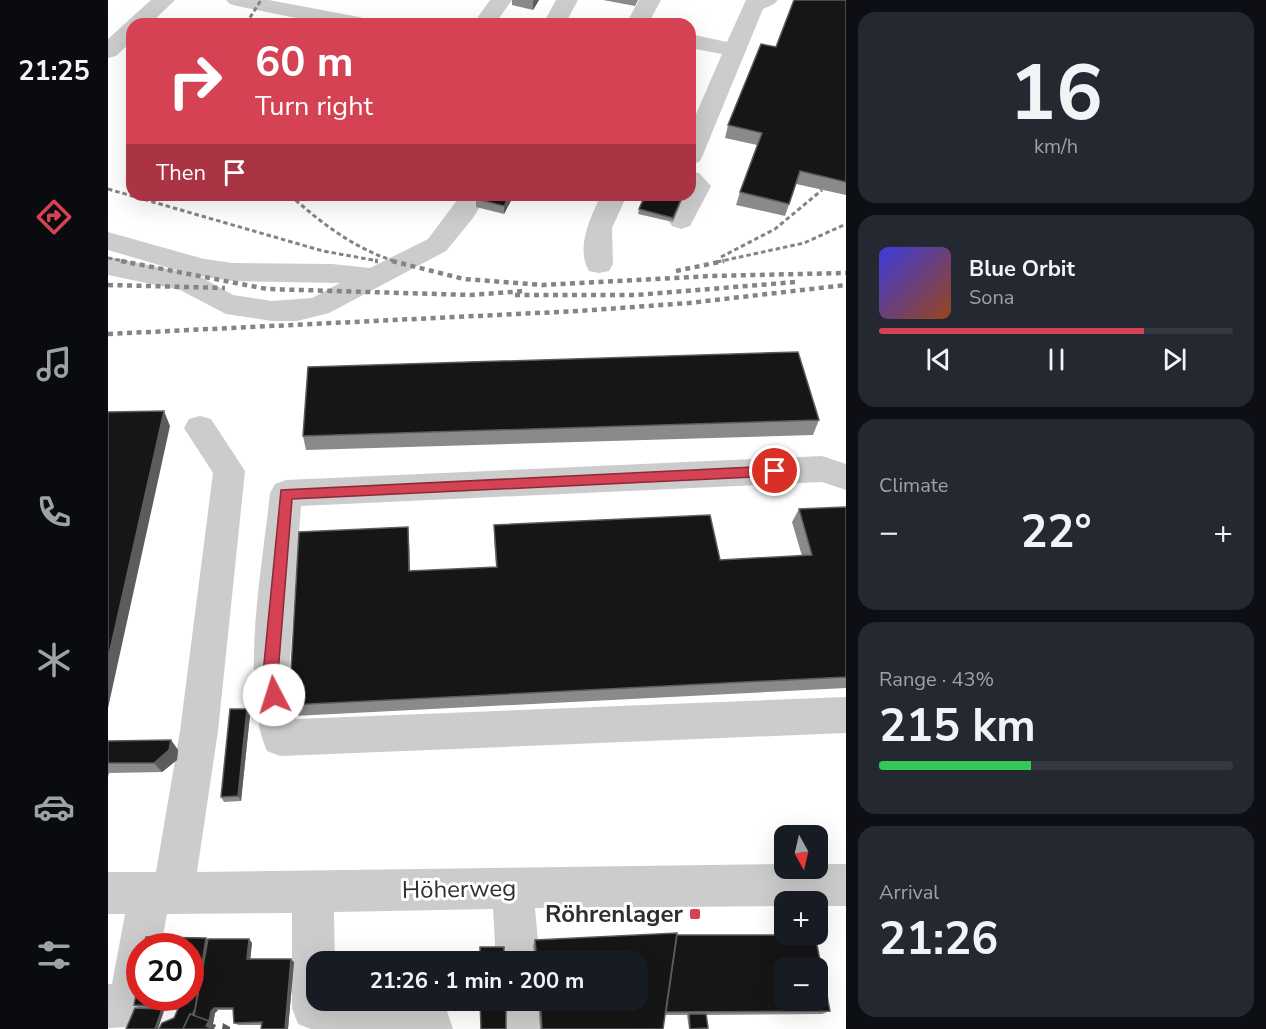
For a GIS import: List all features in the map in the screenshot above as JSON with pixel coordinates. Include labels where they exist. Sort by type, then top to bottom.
[{"type":"street","points":[[144,18],[164,0]]},
{"type":"street","points":[[237,0],[265,2],[333,18]]},
{"type":"street","points":[[488,18],[501,0]]},
{"type":"street","points":[[557,18],[567,0]]},
{"type":"street","points":[[640,18],[650,0]]},
{"type":"street","points":[[696,143],[754,5],[767,0]]},
{"type":"street","points":[[108,51],[126,34]]},
{"type":"street","points":[[696,42],[735,50]]},
{"type":"street","points":[[108,266],[188,282],[226,304],[272,311],[297,310],[319,306],[437,245],[470,201]]},
{"type":"street","points":[[599,264],[599,228],[611,201]]},
{"type":"street","points":[[681,220],[690,201]]},
{"type":"street","points":[[108,241],[204,268],[233,272],[332,273],[374,278]]},
{"type":"street","points":[[145,933],[161,893],[199,731],[229,471],[200,428]]},
{"type":"street","points":[[846,477],[822,469],[285,494],[271,674],[280,738],[846,715]]},
{"type":"street","name":"Höherweg","points":[[108,893],[513,889],[569,886],[846,885]]},
{"type":"street","points":[[513,889],[517,951]]},
{"type":"street","points":[[313,892],[314,1008],[431,1027]]},
{"type":"street","points":[[108,1006],[126,1005]]},
{"type":"street","points":[[522,1011],[523,1029]]},
{"type":"building","points":[[794,0],[846,0],[846,182],[800,171],[789,204],[740,192],[762,133],[728,125],[761,44],[776,47]]},
{"type":"building","points":[[484,201],[507,201],[504,206]]},
{"type":"building","points":[[642,201],[680,201],[673,218],[639,209]]},
{"type":"building","points":[[798,352],[819,420],[303,436],[308,367]]},
{"type":"building","points":[[164,411],[108,659],[108,412]]},
{"type":"building","points":[[846,507],[846,677],[289,705],[299,532],[408,527],[409,571],[497,567],[494,525],[710,515],[720,560],[812,555],[799,509]]},
{"type":"building","points":[[230,709],[247,709],[238,796],[221,797]]},
{"type":"building","points":[[171,740],[169,750],[154,763],[108,763],[108,741]]},
{"type":"building","points":[[677,933],[663,1029],[542,1029],[541,1011],[648,1011],[648,951],[536,951],[535,940]]},
{"type":"building","points":[[677,935],[774,935],[774,945],[817,945],[819,957],[774,957],[774,1011],[828,1011],[828,1001],[830,1011],[666,1012]]},
{"type":"building","points":[[208,939],[249,939],[247,959],[291,959],[285,1029],[261,1029],[262,1022],[234,1023],[233,1008],[214,1008],[211,1011],[209,1022],[194,1016],[195,1011],[204,1011],[204,961]]},
{"type":"building","points":[[480,947],[504,947],[504,951],[480,951]]},
{"type":"building","points":[[134,1011],[161,1011],[155,1029],[126,1029]]},
{"type":"building","points":[[177,1011],[194,1011],[192,1015],[190,1014],[183,1029],[159,1029],[162,1023],[174,1018]]},
{"type":"building","points":[[480,1011],[506,1011],[506,1029],[481,1029]]},
{"type":"building","points":[[190,1014],[209,1021],[206,1026],[213,1029],[183,1029]]},
{"type":"building","points":[[689,1014],[706,1014],[708,1028],[690,1029]]},
{"type":"railway","points":[[250,18],[261,0]]},
{"type":"railway","points":[[108,189],[126,194]]},
{"type":"railway","points":[[721,257],[775,229],[822,190]]},
{"type":"railway","points":[[150,201],[323,251],[378,261],[375,261]]},
{"type":"railway","points":[[297,201],[353,243],[397,262]]},
{"type":"railway","points":[[717,262],[804,243],[846,224]]},
{"type":"railway","points":[[108,258],[129,262]]},
{"type":"railway","points":[[121,261],[267,289],[470,295],[525,291]]},
{"type":"railway","points":[[392,261],[464,279],[543,285],[710,276],[846,273]]},
{"type":"railway","points":[[676,271],[724,261]]},
{"type":"railway","points":[[515,295],[636,295],[796,282]]},
{"type":"railway","points":[[108,285],[225,288]]},
{"type":"railway","points":[[108,334],[578,311],[689,303],[846,285]]},
{"type":"place","name":"Röhrenlager","points":[[695,914]]},
{"type":"route","points":[[274,695],[271,674],[285,494],[775,471]]}]
